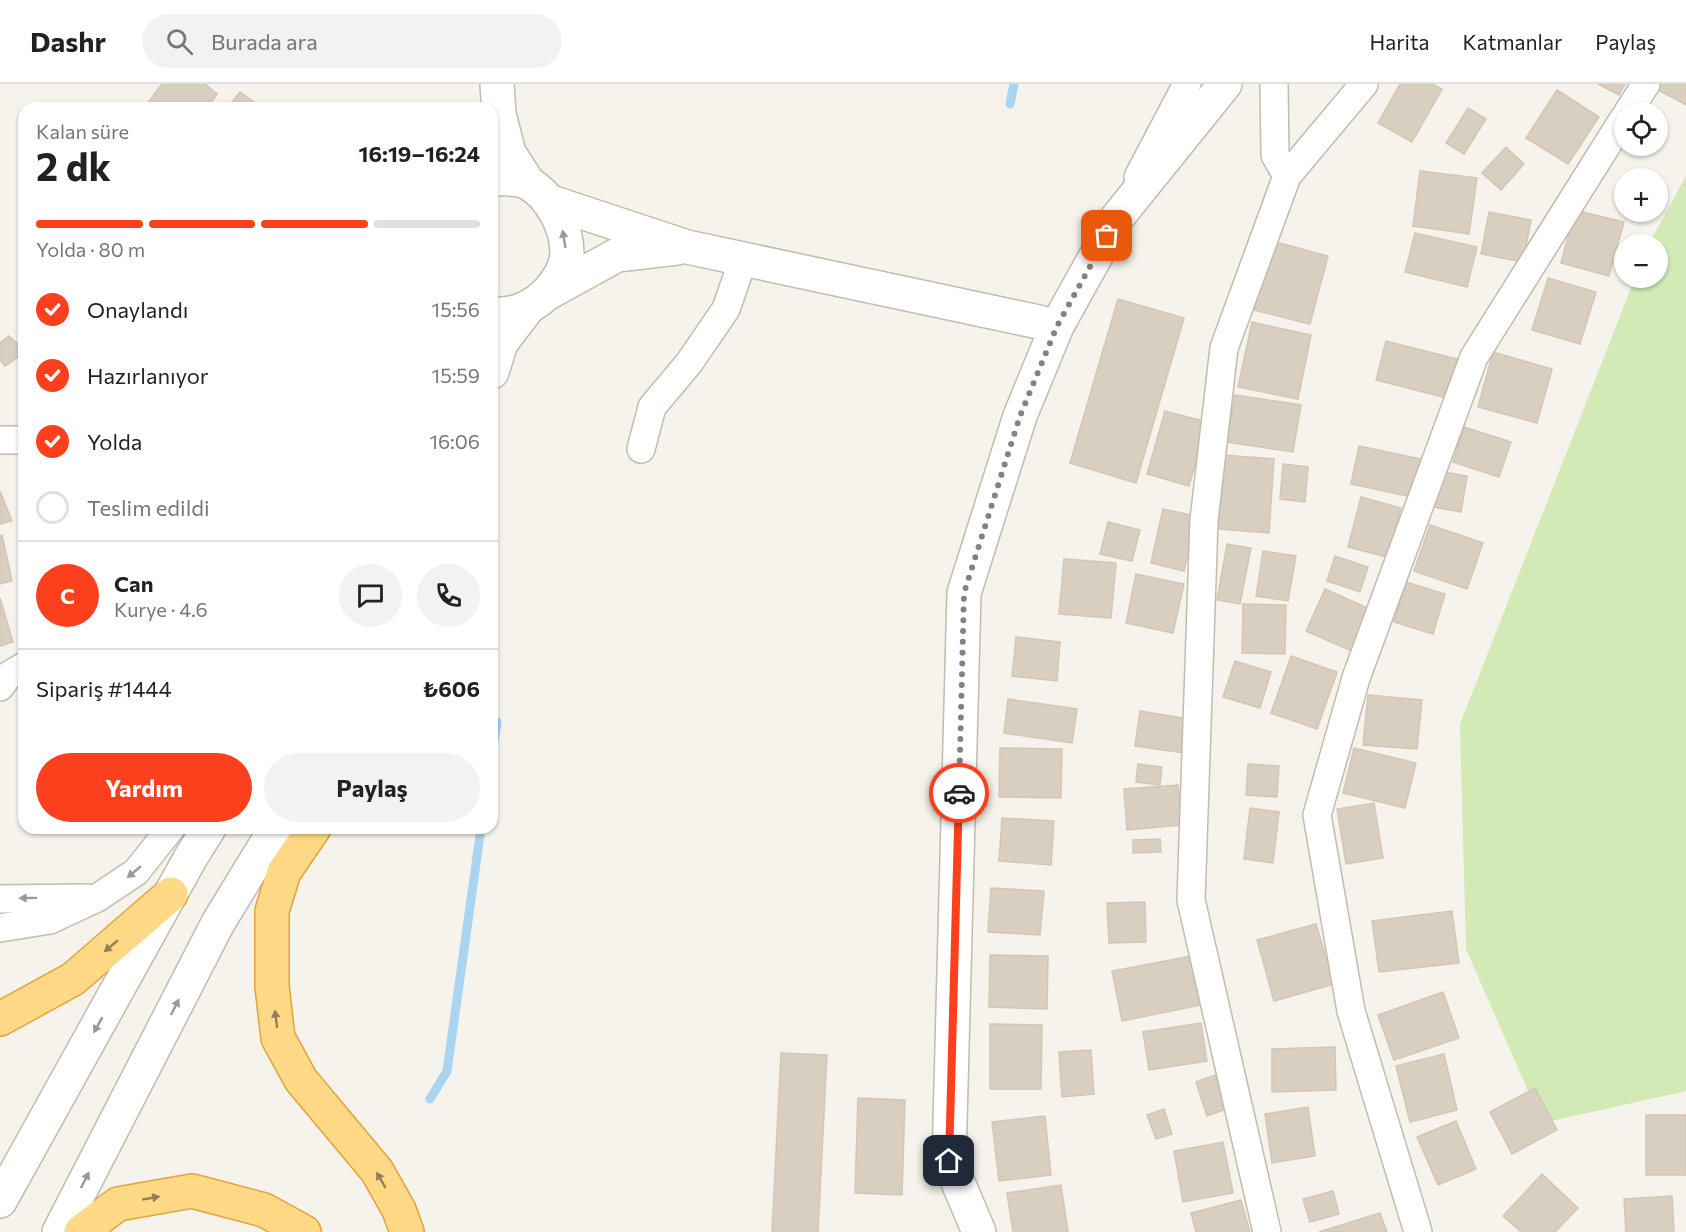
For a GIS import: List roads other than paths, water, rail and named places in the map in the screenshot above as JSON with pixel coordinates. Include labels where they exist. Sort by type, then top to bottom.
[{"type":"highway","points":[[310,834],[284,872],[272,912],[272,986],[278,1038],[301,1080],[377,1171],[399,1210],[407,1232]]},
{"type":"highway","points":[[0,1019],[73,978],[171,894]]},
{"type":"highway","points":[[81,1232],[118,1204],[192,1191],[264,1210],[304,1232]]},
{"type":"street","points":[[477,102],[482,84]]},
{"type":"street","points":[[497,84],[499,114],[509,153],[562,222],[567,254],[562,272],[501,343],[498,353]]},
{"type":"street","points":[[979,1232],[949,1161],[964,593],[1020,416],[1057,326],[1187,84]]},
{"type":"street","points":[[1116,218],[1225,84]]},
{"type":"street","points":[[1274,84],[1275,155],[1287,176]]},
{"type":"street","points":[[1267,1232],[1191,900],[1204,520],[1224,348],[1287,176],[1364,84]]},
{"type":"street","points":[[1634,102],[1646,84]]},
{"type":"street","points":[[1418,1232],[1351,1011],[1317,814],[1356,678],[1474,357],[1614,134]]},
{"type":"street","points":[[498,178],[687,248],[1057,326]]},
{"type":"street","points":[[498,314],[506,315],[537,301],[617,255],[687,248]]},
{"type":"street","points":[[641,449],[652,407],[689,363],[726,309],[743,260]]},
{"type":"street","points":[[0,440],[18,440]]},
{"type":"street","points":[[0,687],[9,675],[18,670]]},
{"type":"street","points":[[0,928],[50,920],[97,898],[136,872],[166,834]]},
{"type":"street","points":[[0,1201],[206,834]]},
{"type":"street","points":[[59,1232],[218,923],[272,834]]},
{"type":"street","points":[[0,899],[97,898]]},
{"type":"waterway","points":[[1010,104],[1014,84]]},
{"type":"waterway","points":[[430,1099],[447,1071],[480,834]]}]
